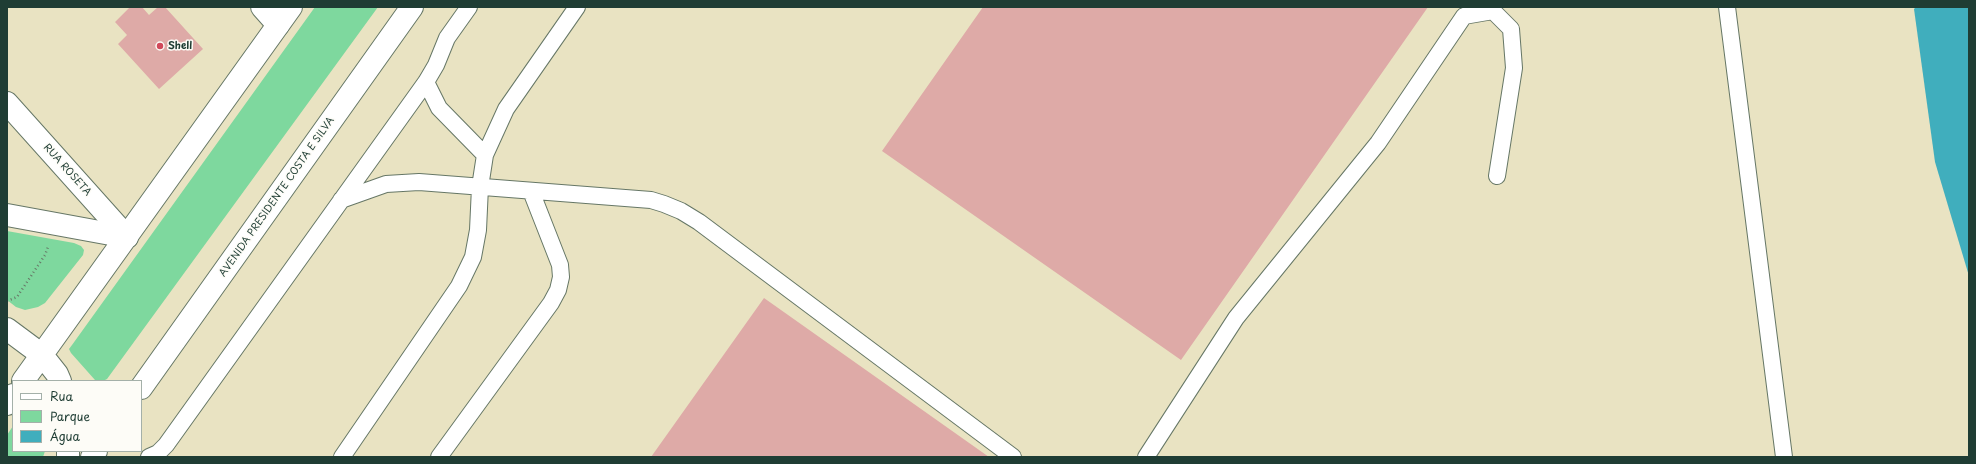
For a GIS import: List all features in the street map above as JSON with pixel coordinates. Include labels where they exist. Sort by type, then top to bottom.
[{"type":"main road","points":[[262,7],[278,26]]},
{"type":"main road","points":[[24,380],[291,7]]},
{"type":"main road","name":"AVENIDA PRESIDENTE COSTA E SILVA","points":[[142,387],[412,7]]},
{"type":"main road","name":"RUA ROSETA","points":[[7,103],[127,237]]},
{"type":"main road","points":[[7,216],[127,237]]},
{"type":"main road","points":[[7,329],[42,355],[57,374],[60,380]]},
{"type":"lane","points":[[150,457],[158,453],[166,445],[426,82],[436,65],[447,38],[469,7]]},
{"type":"lane","points":[[342,457],[459,286],[472,257],[478,230],[480,187],[485,155],[506,109],[577,7]]},
{"type":"lane","points":[[1727,7],[1784,457]]},
{"type":"lane","points":[[1146,457],[1236,318],[1378,143],[1464,16],[1493,11],[1511,29],[1514,68],[1497,176]]},
{"type":"lane","points":[[426,82],[439,108],[485,155]]},
{"type":"lane","points":[[341,200],[386,184],[419,182],[651,200],[681,211],[699,222],[1013,457]]},
{"type":"lane","points":[[439,457],[551,302],[558,290],[561,277],[560,265],[531,191]]},
{"type":"green space","points":[[315,7],[378,7],[107,379],[95,380],[69,349]]},
{"type":"green space","points":[[7,231],[74,243],[81,246],[84,250],[83,255],[45,303],[38,307],[25,310],[16,307],[7,300]]},
{"type":"green space","points":[[12,428],[12,452],[45,452],[43,457],[7,457],[7,435]]},
{"type":"water","points":[[1916,7],[1969,7],[1969,276],[1935,162],[1914,9]]},
{"type":"building","name":"Shell","points":[[130,7],[142,7],[149,15],[158,7],[165,7],[203,49],[159,89],[118,44],[127,35],[115,22]]},
{"type":"building","points":[[983,7],[1428,7],[1181,360],[882,151]]},
{"type":"building","points":[[764,298],[989,457],[651,457]]},
{"type":"place","name":"Shell","points":[[160,46]]}]
